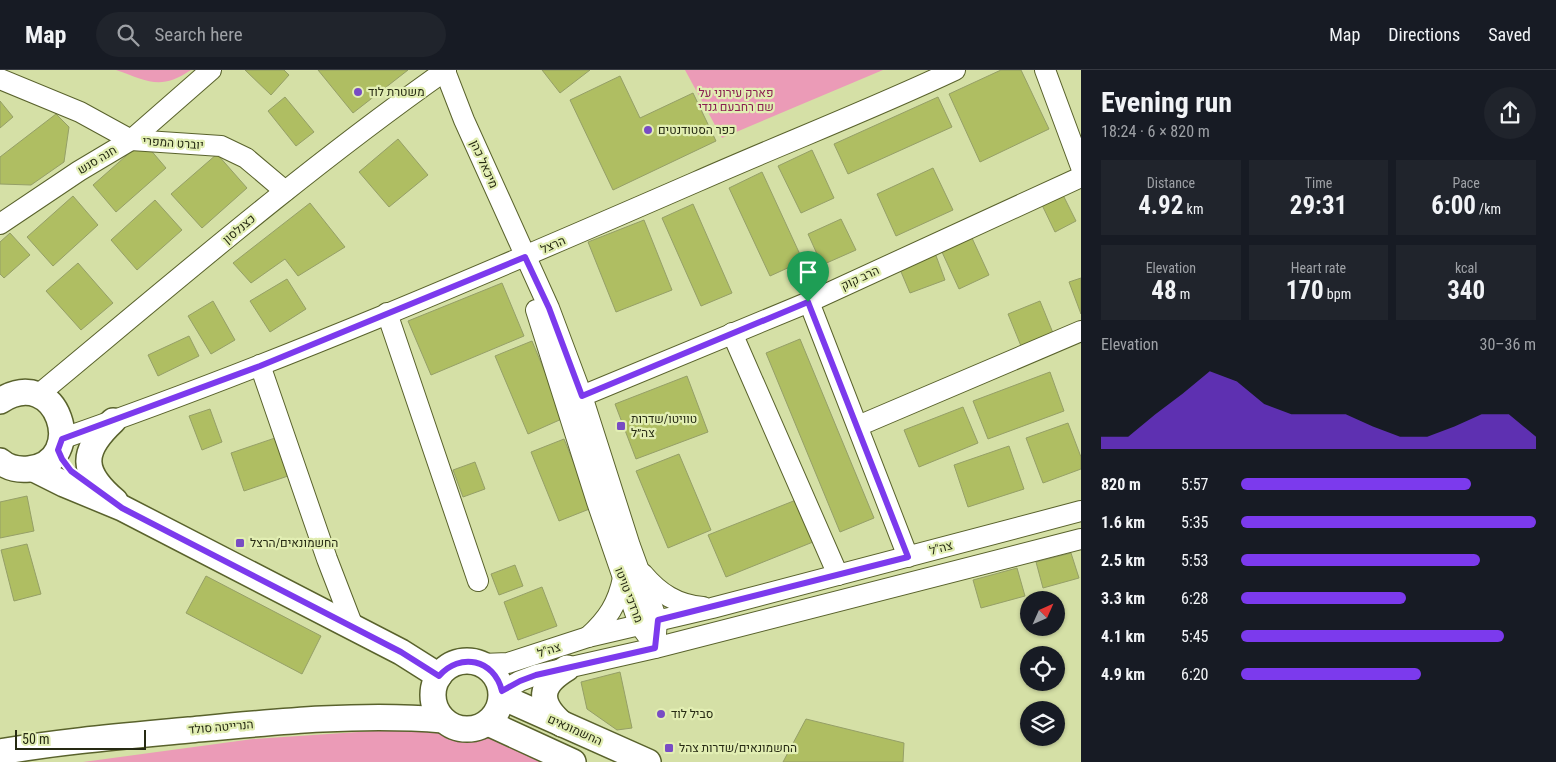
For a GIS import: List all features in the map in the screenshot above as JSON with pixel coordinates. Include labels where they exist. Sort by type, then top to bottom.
[{"type":"main road","points":[[0,401],[17,393],[38,396],[55,409],[61,423],[60,444],[62,459],[71,471],[122,508]]},
{"type":"main road","points":[[113,421],[94,443],[88,456],[88,465],[95,483],[122,508]]},
{"type":"main road","points":[[1,463],[23,470],[34,468],[44,464],[60,444]]},
{"type":"main road","points":[[34,468],[64,484],[122,508],[401,652],[439,676]]},
{"type":"main road","points":[[463,660],[482,664],[496,676],[502,694],[500,707],[488,723],[480,727],[460,729],[443,720],[434,703],[433,694],[439,676],[445,668],[463,660]]},
{"type":"main road","points":[[562,724],[549,711],[544,696],[552,678],[567,668]]},
{"type":"main road","name":"החשמונאים","points":[[502,694],[562,724],[648,762]]},
{"type":"main road","name":"הנרייטה סולד","points":[[0,752],[53,743],[242,724],[396,716],[443,720]]},
{"type":"main road","points":[[488,723],[573,762]]},
{"type":"street","name":"חנה סנש","points":[[0,224],[79,171],[131,140],[211,70]]},
{"type":"street","name":"מיכאל כהן","points":[[446,70],[464,120],[525,257]]},
{"type":"street","name":"כצנלסון","points":[[38,396],[284,191],[404,99],[446,70]]},
{"type":"street","name":"הרצל","points":[[60,444],[113,421],[260,366],[525,257],[740,162],[892,100],[955,70]]},
{"type":"street","points":[[1045,70],[1081,167]]},
{"type":"street","name":"יוברט המפרי","points":[[0,79],[80,112],[131,140],[221,146],[246,158],[284,191]]},
{"type":"street","name":"הרב קוק","points":[[582,396],[808,302],[1081,177]]},
{"type":"street","name":"מרדכי טויטו","points":[[525,257],[549,308],[582,396],[630,572]]},
{"type":"street","name":"מרדכי טויטו","points":[[525,257],[537,313],[648,622],[655,648]]},
{"type":"street","points":[[808,302],[908,557]]},
{"type":"street","points":[[387,313],[478,581]]},
{"type":"street","points":[[858,426],[1081,331]]},
{"type":"street","points":[[732,333],[838,575]]},
{"type":"street","points":[[260,366],[324,550],[354,629]]},
{"type":"street","name":"צה\"ל","points":[[482,664],[508,663],[588,637],[712,608],[1081,511]]},
{"type":"street","name":"צה\"ל","points":[[502,694],[520,681],[567,668],[655,648],[1081,539]]},
{"type":"street","points":[[588,637],[607,618],[615,606],[630,572],[676,602],[712,608]]},
{"type":"green space","points":[[116,70],[191,70],[171,80],[154,82]]},
{"type":"green space","name":"פארק עירוני על שם רחבעם גנדי","points":[[685,70],[883,70],[722,138]]},
{"type":"green space","points":[[418,728],[456,737],[490,730],[555,762],[83,762],[253,739]]},
{"type":"building","points":[[245,70],[284,70],[289,75],[271,95]]},
{"type":"building","name":"משטרת לוד","points":[[318,70],[408,70],[353,113]]},
{"type":"building","points":[[542,70],[590,70],[560,93]]},
{"type":"building","points":[[1001,70],[1021,70],[1049,129],[980,162],[949,94]]},
{"type":"building","name":"כפר הסטודנטים","points":[[620,76],[640,118],[693,93],[716,141],[613,190],[570,100]]},
{"type":"building","points":[[285,97],[314,132],[296,146],[268,111]]},
{"type":"building","points":[[938,97],[952,127],[848,174],[834,144]]},
{"type":"building","points":[[0,101],[13,117],[0,128]]},
{"type":"building","points":[[56,114],[69,127],[64,162],[31,185],[0,184],[0,157]]},
{"type":"building","points":[[398,139],[428,175],[389,207],[359,172]]},
{"type":"building","points":[[143,141],[166,168],[116,212],[93,185]]},
{"type":"building","points":[[812,150],[834,198],[801,213],[778,166]]},
{"type":"building","points":[[217,154],[247,188],[202,228],[171,194]]},
{"type":"building","points":[[933,168],[953,210],[896,236],[877,194]]},
{"type":"building","points":[[762,172],[803,261],[770,276],[729,188]]},
{"type":"building","points":[[1063,195],[1076,221],[1055,232],[1042,205]]},
{"type":"building","points":[[73,196],[98,225],[53,266],[27,237]]},
{"type":"building","points":[[155,200],[182,230],[137,270],[111,240]]},
{"type":"building","points":[[310,203],[345,247],[298,276],[285,259],[251,283],[233,263]]},
{"type":"building","points":[[693,204],[732,293],[701,306],[662,218]]},
{"type":"building","points":[[841,219],[856,250],[822,265],[808,234]]},
{"type":"building","points":[[644,220],[672,290],[616,312],[588,242]]},
{"type":"building","points":[[10,233],[30,255],[4,278],[0,274],[0,242]]},
{"type":"building","points":[[972,238],[989,275],[959,289],[942,252]]},
{"type":"building","points":[[935,253],[945,280],[910,293],[899,267]]},
{"type":"building","points":[[78,263],[113,303],[81,330],[46,291]]},
{"type":"building","points":[[1081,278],[1081,314],[1069,282]]},
{"type":"building","points":[[287,279],[306,309],[270,332],[250,301]]},
{"type":"building","points":[[502,283],[524,336],[431,375],[408,321]]},
{"type":"building","points":[[213,301],[235,340],[211,354],[188,316]]},
{"type":"building","points":[[1040,301],[1053,333],[1021,346],[1008,314]]},
{"type":"building","points":[[189,336],[199,356],[158,376],[148,355]]},
{"type":"building","points":[[800,339],[874,518],[840,532],[766,353]]},
{"type":"building","points":[[532,341],[564,418],[528,434],[495,356]]},
{"type":"building","points":[[1050,372],[1064,411],[988,439],[973,401]]},
{"type":"building","points":[[687,376],[708,432],[636,459],[615,404]]},
{"type":"building","points":[[963,407],[978,443],[919,467],[904,430]]},
{"type":"building","points":[[210,409],[222,442],[202,450],[189,416]]},
{"type":"building","points":[[1068,423],[1081,457],[1081,469],[1043,483],[1026,438]]},
{"type":"building","points":[[275,438],[288,476],[244,491],[231,453]]},
{"type":"building","points":[[564,439],[592,508],[559,521],[531,452]]},
{"type":"building","points":[[1009,446],[1024,489],[968,507],[954,465]]},
{"type":"building","points":[[679,454],[711,530],[668,548],[636,471]]},
{"type":"building","points":[[475,462],[485,489],[463,497],[453,470]]},
{"type":"building","points":[[27,496],[34,531],[0,538],[0,502]]},
{"type":"building","points":[[796,500],[813,542],[726,577],[708,535]]},
{"type":"building","points":[[27,544],[41,594],[14,601],[1,550]]},
{"type":"building","points":[[1071,553],[1079,578],[1043,588],[1036,562]]},
{"type":"building","points":[[515,565],[523,586],[499,595],[491,574]]},
{"type":"building","points":[[1017,568],[1024,591],[1020,591],[1020,597],[981,608],[973,580]]},
{"type":"building","points":[[206,576],[321,636],[302,674],[186,613]]},
{"type":"building","points":[[542,587],[557,626],[518,640],[504,602]]},
{"type":"building","points":[[620,672],[632,728],[617,730],[587,709],[581,682]]},
{"type":"building","points":[[806,719],[904,743],[903,762],[783,762]]},
{"type":"place","name":"משטרת לוד","points":[[358,92]]},
{"type":"place","name":"כפר הסטודנטים","points":[[648,130]]},
{"type":"place","name":"טוויטו/שדרות צה״ל","points":[[621,426]]},
{"type":"place","name":"החשמונאים/הרצל","points":[[240,543]]},
{"type":"place","name":"סביל לוד","points":[[661,714]]},
{"type":"place","name":"החשמונאים/שדרות צהל","points":[[669,748]]},
{"type":"route","points":[[525,257],[549,308],[582,396],[808,302],[908,557],[712,608],[658,620],[655,648],[536,675],[502,691],[496,676],[482,664],[463,660],[445,668],[439,676],[401,652],[122,508],[71,471],[58,450],[62,439],[260,366],[525,257]]}]
